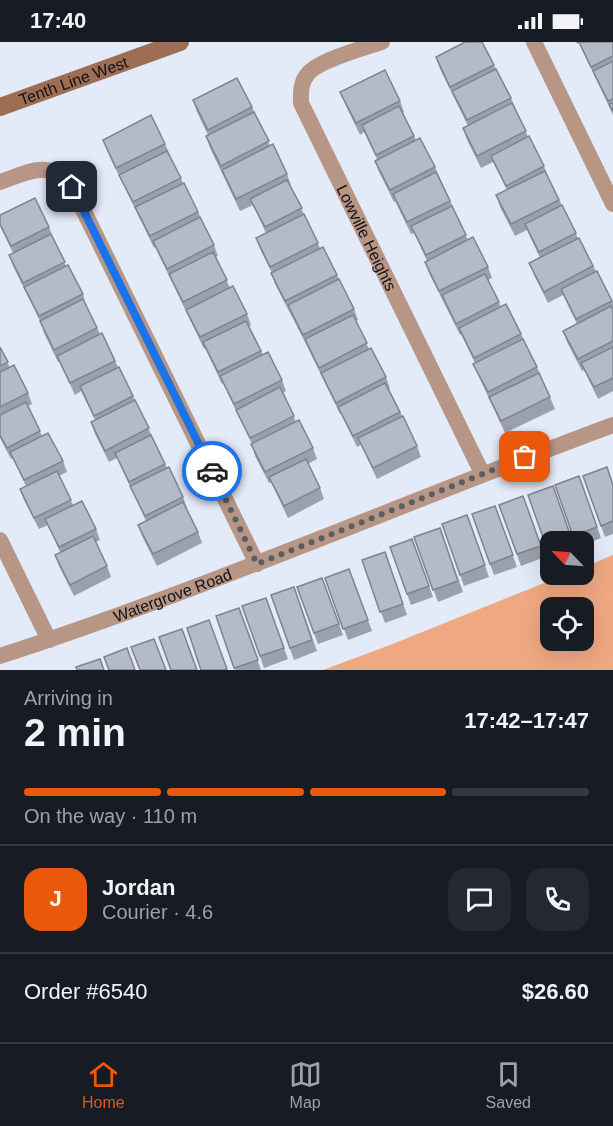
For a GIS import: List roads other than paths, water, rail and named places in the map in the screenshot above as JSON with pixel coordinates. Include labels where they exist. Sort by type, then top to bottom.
[{"type":"street","name":"Tenth Line West","points":[[0,107],[180,42]]},
{"type":"street","name":"Lowville Heights","points":[[382,42],[315,66],[306,76],[301,89],[301,103],[482,473]]},
{"type":"street","points":[[534,42],[613,204]]},
{"type":"street","points":[[0,182],[39,168],[52,170],[63,176],[72,187],[257,564]]},
{"type":"street","name":"Watergrove Road","points":[[0,656],[257,564],[482,473],[613,425]]},
{"type":"street","points":[[0,540],[50,640]]}]
